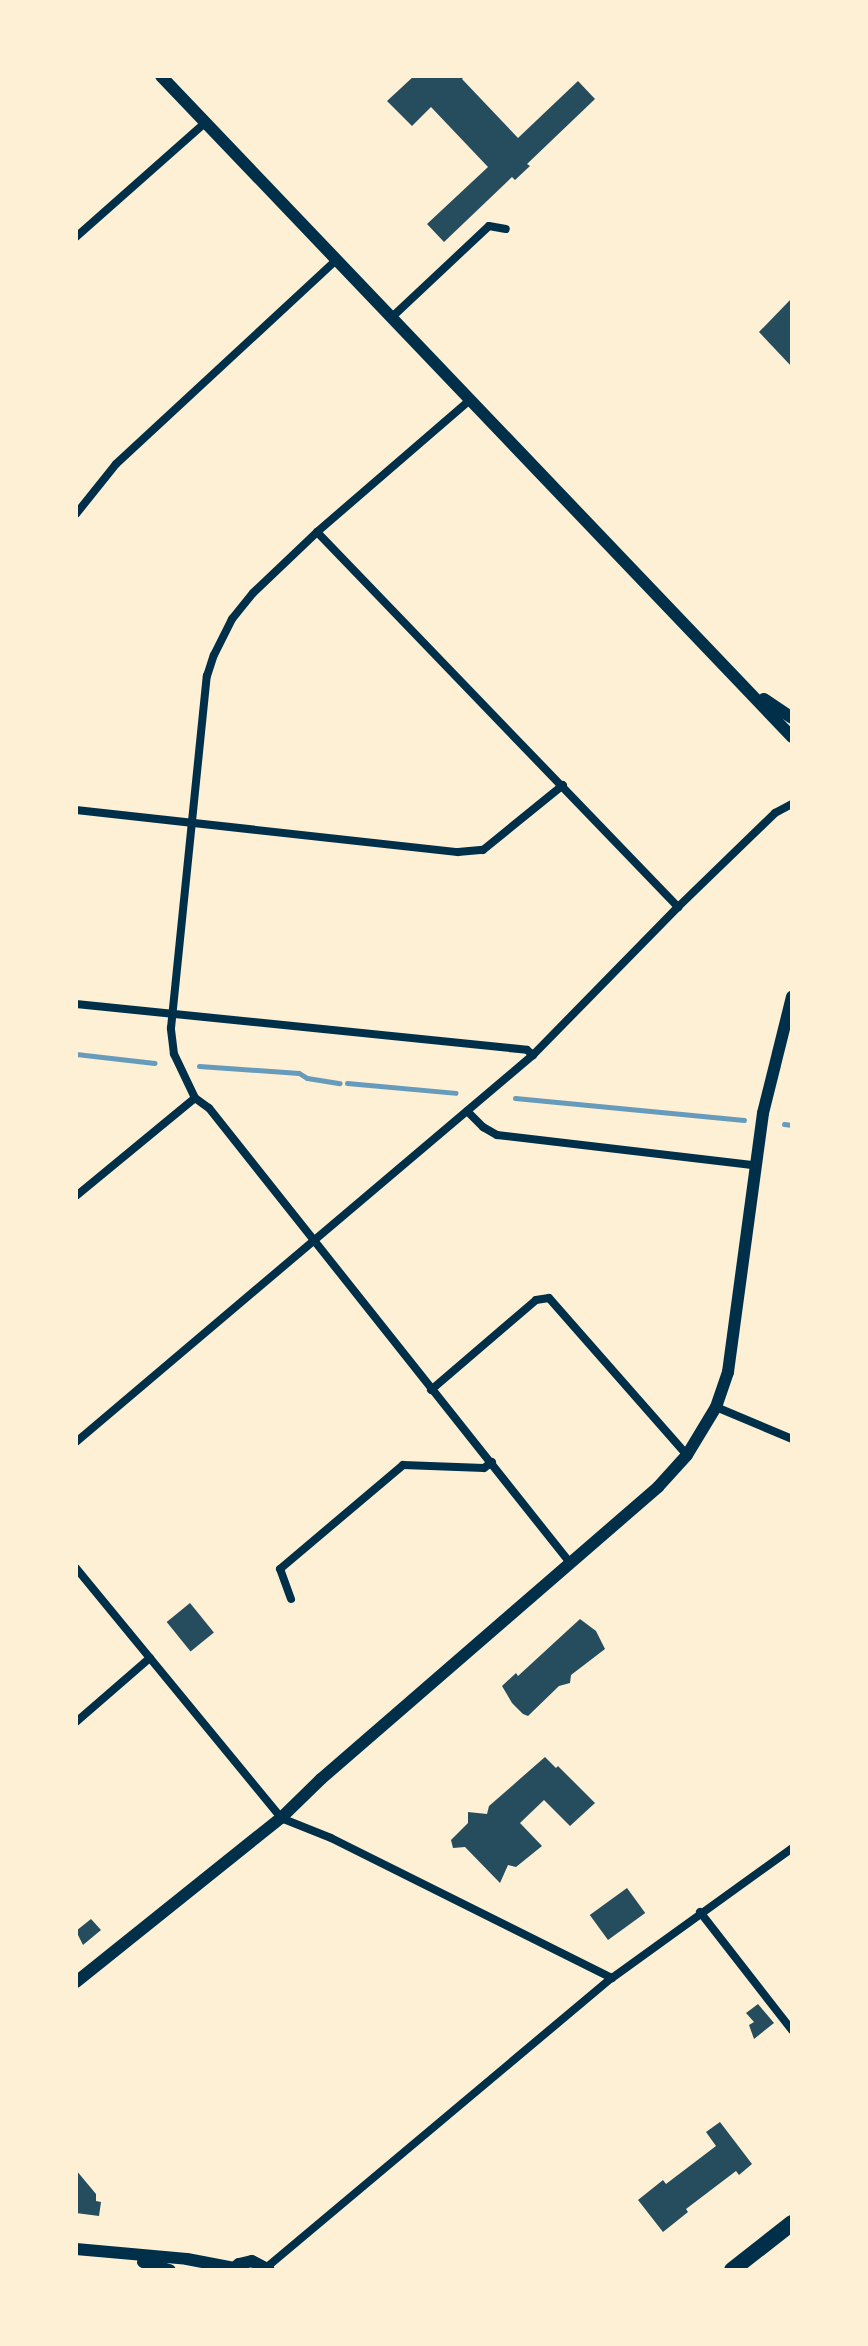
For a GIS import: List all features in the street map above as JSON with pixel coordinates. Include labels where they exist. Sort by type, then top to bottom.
[{"type":"main road","points":[[732,2270],[792,2223]]},
{"type":"street","points":[[161,76],[792,737]]},
{"type":"street","points":[[76,237],[205,123]]},
{"type":"street","points":[[391,318],[489,226],[506,229]]},
{"type":"street","points":[[76,514],[116,464],[336,260]]},
{"type":"street","points":[[470,400],[317,532],[253,593],[223,634],[207,676],[172,1013],[174,1054],[195,1098],[209,1108],[571,1564]]},
{"type":"street","points":[[317,532],[678,907]]},
{"type":"street","points":[[751,691],[792,718]]},
{"type":"street","points":[[76,810],[458,852],[483,850],[563,785]]},
{"type":"street","points":[[76,1442],[533,1055],[678,907],[775,813],[792,804]]},
{"type":"street","points":[[76,1982],[281,1818],[321,1779],[658,1487],[687,1455],[716,1407],[733,1346],[754,1165],[763,1113],[792,997]]},
{"type":"street","points":[[76,1004],[527,1050],[533,1055]]},
{"type":"street","points":[[76,1196],[195,1098]]},
{"type":"street","points":[[467,1111],[497,1135],[754,1165]]},
{"type":"street","points":[[431,1390],[536,1300],[549,1298],[560,1306],[673,1443],[687,1455]]},
{"type":"street","points":[[716,1407],[792,1439]]},
{"type":"street","points":[[291,1599],[280,1569],[403,1465],[484,1468],[492,1462]]},
{"type":"street","points":[[76,1568],[281,1818],[324,1834],[612,1978]]},
{"type":"street","points":[[76,1722],[150,1658]]},
{"type":"street","points":[[76,2249],[124,2256],[187,2259],[233,2269],[252,2261],[268,2269],[612,1978],[792,1848]]},
{"type":"street","points":[[700,1912],[792,2030]]},
{"type":"street","points":[[124,2256],[170,2270]]},
{"type":"building","points":[[414,76],[465,76],[462,79],[518,138],[578,81],[595,99],[527,164],[530,166],[515,180],[512,177],[444,242],[427,224],[488,167],[431,107],[412,126],[387,101]]},
{"type":"building","points":[[792,298],[792,367],[759,332]]},
{"type":"building","points":[[190,1603],[214,1633],[191,1651],[167,1622]]},
{"type":"building","points":[[580,1619],[596,1631],[605,1649],[571,1675],[570,1683],[559,1686],[528,1716],[523,1714],[502,1686],[516,1673],[518,1676]]},
{"type":"building","points":[[545,1757],[595,1803],[570,1826],[544,1800],[520,1823],[542,1846],[516,1867],[508,1865],[500,1883],[465,1847],[453,1848],[451,1840],[468,1823],[468,1812],[487,1814],[489,1806]]},
{"type":"building","points":[[627,1888],[645,1913],[608,1940],[590,1915]]},
{"type":"building","points":[[91,1919],[101,1930],[83,1945],[76,1931]]},
{"type":"building","points":[[758,2004],[774,2023],[754,2039],[749,2025],[754,2022],[746,2013]]},
{"type":"building","points":[[720,2122],[752,2164],[739,2175],[736,2171],[686,2209],[688,2212],[663,2232],[638,2200],[663,2180],[666,2184],[716,2146],[706,2132]]},
{"type":"building","points":[[76,2170],[96,2194],[96,2201],[101,2202],[99,2216],[76,2213]]},
{"type":"waterway","points":[[76,1054],[154,1063]]},
{"type":"waterway","points":[[199,1066],[299,1073],[307,1078],[340,1083]]},
{"type":"waterway","points":[[347,1083],[456,1093]]},
{"type":"waterway","points":[[515,1098],[744,1120]]},
{"type":"waterway","points":[[784,1124],[792,1125]]}]
